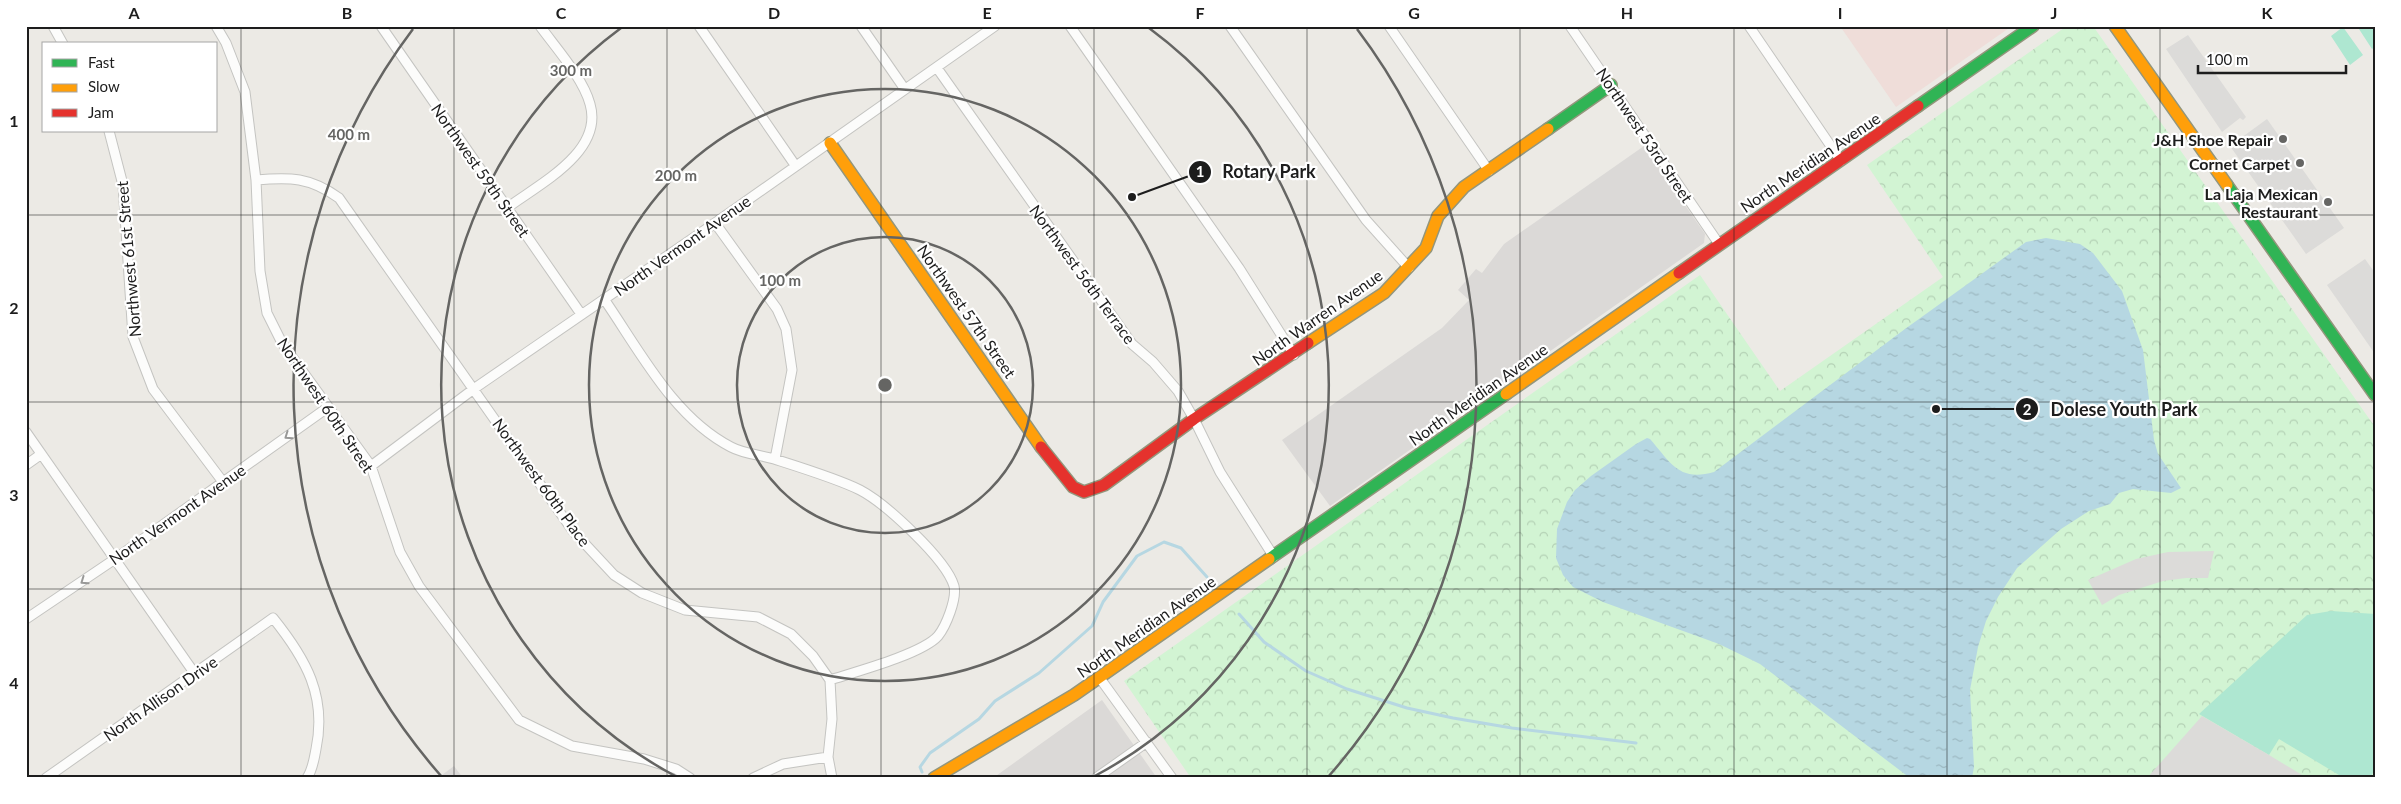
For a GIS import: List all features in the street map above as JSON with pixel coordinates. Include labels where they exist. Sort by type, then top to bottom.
[{"type":"main road","name":"North Meridian Avenue","points":[[934,778],[1044,714],[1100,677],[2033,26]]},
{"type":"main road","points":[[2115,26],[2375,396]]},
{"type":"main road","name":"North Warren Avenue","points":[[1084,492],[1104,485],[1194,419],[1294,355],[1384,293],[1426,248],[1438,216],[1464,188],[1611,85]]},
{"type":"main road","name":"Northwest 57th Street","points":[[830,143],[1057,468],[1073,487],[1084,492]]},
{"type":"street","points":[[53,26],[62,42]]},
{"type":"street","name":"Northwest 60th Street","points":[[216,26],[226,43],[245,92],[256,180],[260,271],[267,313],[282,343],[327,408],[371,466],[400,552],[419,586],[519,720],[572,746],[644,759],[676,769],[690,778]]},
{"type":"street","name":"Northwest 59th Street","points":[[381,26],[581,314]]},
{"type":"street","points":[[507,208],[574,158],[586,141],[591,125],[590,104],[582,86],[540,26]]},
{"type":"street","points":[[699,26],[795,165]]},
{"type":"street","points":[[861,26],[904,88]]},
{"type":"street","name":"North Vermont Avenue","points":[[371,466],[475,388],[715,223],[795,165],[830,143],[904,88],[937,68],[995,26]]},
{"type":"street","points":[[1070,26],[1239,268],[1294,355]]},
{"type":"street","points":[[1230,26],[1366,220],[1409,268]]},
{"type":"street","points":[[1388,26],[1490,171]]},
{"type":"street","name":"Northwest 53rd Street","points":[[1570,26],[1719,244]]},
{"type":"street","points":[[1749,26],[1841,161]]},
{"type":"street","name":"Northwest 56th Terrace","points":[[937,68],[1111,316],[1132,344],[1153,362],[1178,391],[1220,472],[1274,557]]},
{"type":"street","name":"Northwest 61st Street","points":[[109,132],[123,185],[133,337],[153,389],[223,482]]},
{"type":"street","name":"Northwest 60th Place","points":[[256,180],[287,178],[304,180],[324,188],[339,198],[475,388],[573,530],[614,575],[642,593],[685,610],[758,617],[791,634],[813,656],[830,680]]},
{"type":"street","points":[[715,223],[777,309],[786,329],[792,370],[775,459]]},
{"type":"street","points":[[604,299],[672,398],[707,431],[732,448],[775,459],[860,490],[886,508],[913,533],[939,562],[954,587],[949,617],[937,637],[911,652],[830,680],[832,719],[828,757],[832,778]]},
{"type":"street","name":"North Vermont Avenue","points":[[26,619],[115,559],[327,408]]},
{"type":"street","points":[[26,432],[40,455],[195,674]]},
{"type":"street","points":[[26,465],[40,455]]},
{"type":"street","name":"North Allison Drive","points":[[46,778],[273,618],[305,663],[317,692],[320,719],[318,743],[312,771],[307,778]]},
{"type":"street","points":[[1100,677],[1172,778]]},
{"type":"street","points":[[1096,778],[1147,742]]},
{"type":"street","points":[[752,778],[783,764],[828,757]]},
{"type":"shaded area","points":[[1840,26],[2012,26],[1896,107]]},
{"type":"shaded area","points":[[2188,35],[2246,117],[2243,120],[2240,118],[2222,132],[2166,49]]},
{"type":"shaded area","points":[[2267,119],[2344,228],[2306,254],[2230,146]]},
{"type":"shaded area","points":[[1644,146],[1705,234],[1704,243],[1330,506],[1282,440],[1442,328],[1469,300],[1458,290],[1476,269],[1482,273],[1504,244]]},
{"type":"shaded area","points":[[2365,259],[2375,273],[2375,354],[2327,285]]},
{"type":"shaded area","points":[[2214,551],[2208,578],[2163,581],[2119,595],[2102,605],[2088,580],[2136,559],[2168,552]]},
{"type":"shaded area","points":[[1102,700],[1157,778],[993,778]]},
{"type":"shaded area","points":[[2202,716],[2269,755],[2307,778],[2147,778]]},
{"type":"shaded area","points":[[454,766],[463,778],[438,778]]},
{"type":"green space","points":[[2067,26],[2093,26],[2375,427],[2375,778],[1191,778],[1124,681],[1700,275],[1780,391],[1943,277],[1867,165]]},
{"type":"green space","points":[[2357,26],[2375,26],[2375,47],[2372,49]]},
{"type":"green space","points":[[2343,27],[2363,55],[2350,65],[2331,36]]},
{"type":"green space","points":[[2331,611],[2375,614],[2375,769],[2370,778],[2344,778],[2279,739],[2269,755],[2199,714],[2307,615]]},
{"type":"water","points":[[2046,238],[2080,244],[2093,253],[2122,291],[2143,350],[2154,440],[2158,454],[2181,488],[2171,493],[2133,489],[2119,493],[2110,504],[2089,511],[2061,529],[2017,568],[1998,597],[1986,621],[1978,647],[1970,690],[1974,767],[1972,778],[1910,778],[1760,664],[1719,644],[1603,602],[1573,587],[1563,575],[1556,558],[1557,529],[1567,502],[1575,490],[1591,476],[1636,444],[1647,438],[1650,439],[1670,463],[1684,472],[1702,474],[1714,472],[1905,329],[2026,242]]},
{"type":"waterway","points":[[922,772],[920,767],[930,753],[979,719],[995,701],[1039,673],[1092,626],[1103,602],[1137,556],[1164,542],[1181,548],[1207,577]]},
{"type":"waterway","points":[[1239,614],[1264,642],[1306,671],[1347,689],[1407,708],[1453,718],[1512,728],[1636,743]]},
{"type":"traffic: fast","points":[[1918,106],[2033,26]]},
{"type":"traffic: fast","points":[[1548,129],[1611,85]]},
{"type":"traffic: fast","points":[[2227,185],[2375,395]]},
{"type":"traffic: fast","points":[[1269,559],[1506,394]]},
{"type":"traffic: slow","points":[[2115,26],[2227,185]]},
{"type":"traffic: slow","points":[[1308,343],[1384,293],[1426,248],[1438,216],[1464,187],[1548,129]]},
{"type":"traffic: slow","points":[[830,143],[1041,447]]},
{"type":"traffic: slow","points":[[1506,394],[1679,273]]},
{"type":"traffic: slow","points":[[934,778],[1074,695],[1269,559]]},
{"type":"traffic: jam","points":[[1679,273],[1918,106]]},
{"type":"traffic: jam","points":[[1041,447],[1073,487],[1084,492],[1104,485],[1194,419],[1308,343]]},
{"type":"place","name":"J&H Shoe Repair","points":[[2283,139]]},
{"type":"place","name":"Cornet Carpet","points":[[2300,163]]},
{"type":"place","name":"Rotary Park","points":[[1132,197]]},
{"type":"place","name":"La Laja Mexican Restaurant","points":[[2328,202]]},
{"type":"place","name":"Dolese Youth Park","points":[[1936,409]]}]
